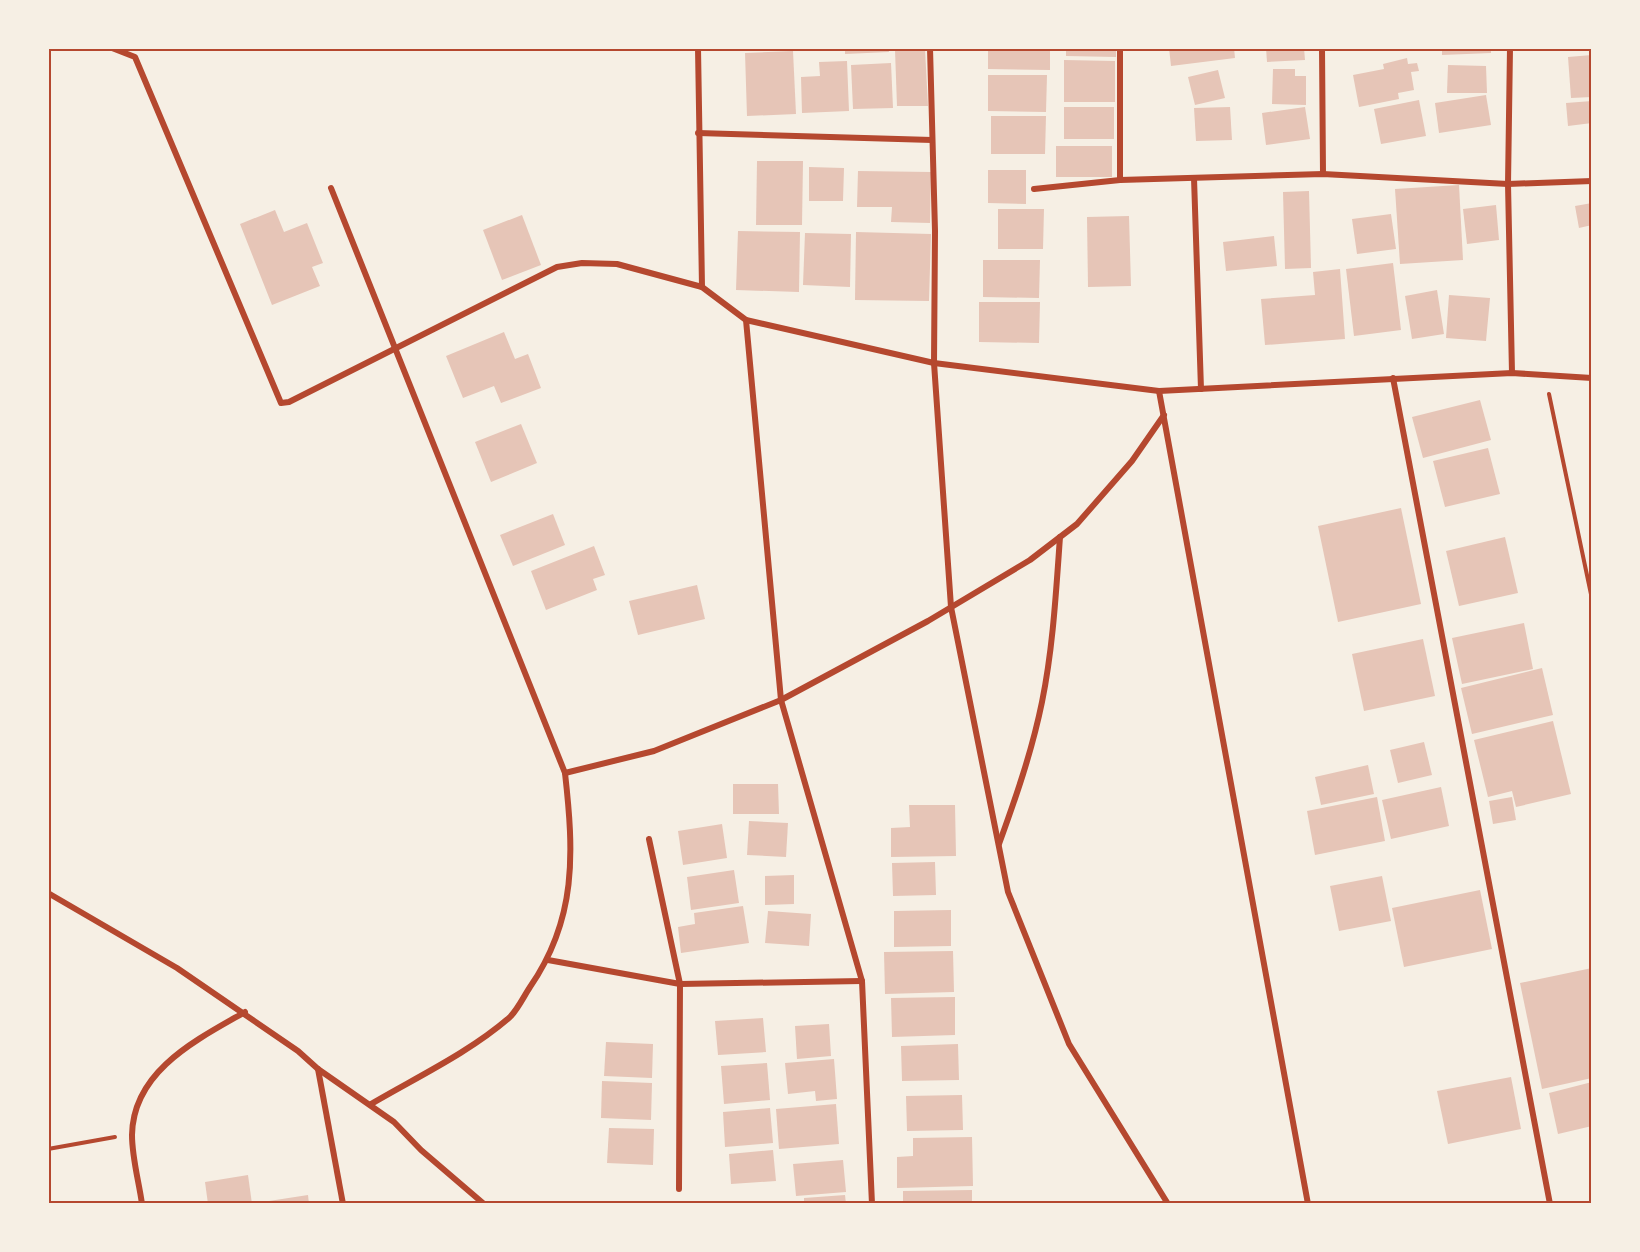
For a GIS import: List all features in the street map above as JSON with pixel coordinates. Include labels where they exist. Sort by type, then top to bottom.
[{"type":"street","points":[[112,48],[135,57],[281,403],[289,402],[557,267],[603,262],[702,287],[746,320],[934,363],[1159,391],[1512,373],[1592,378]]},
{"type":"street","points":[[698,48],[702,287]]},
{"type":"street","points":[[930,48],[935,231],[934,363],[951,607],[1008,892],[1070,1044],[1168,1204]]},
{"type":"street","points":[[1120,48],[1120,180]]},
{"type":"street","points":[[1322,48],[1323,174]]},
{"type":"street","points":[[1510,48],[1508,184],[1512,373]]},
{"type":"street","points":[[698,133],[932,140]]},
{"type":"street","points":[[1034,189],[1120,180],[1323,174],[1508,184],[1592,181]]},
{"type":"street","points":[[1194,178],[1201,389]]},
{"type":"street","points":[[331,188],[565,773],[570,813],[570,859],[565,916],[549,960],[511,1016],[465,1048],[371,1104]]},
{"type":"street","points":[[746,320],[781,700],[862,981],[872,1204]]},
{"type":"street","points":[[1393,378],[1550,1204]]},
{"type":"street","points":[[1159,391],[1308,1204]]},
{"type":"street","points":[[565,773],[654,751],[781,700],[951,607],[1030,560],[1077,524],[1132,461],[1164,415]]},
{"type":"street","points":[[999,846],[1022,778],[1042,703],[1053,628],[1060,537]]},
{"type":"street","points":[[648,839],[680,984],[679,1189]]},
{"type":"street","points":[[48,892],[143,947],[244,1012],[298,1051],[318,1069],[371,1104],[484,1204]]},
{"type":"street","points":[[549,960],[680,984],[862,981]]},
{"type":"street","points":[[142,1204],[132,1134],[142,1094],[159,1069],[203,1036],[244,1012]]},
{"type":"street","points":[[318,1069],[344,1204]]},
{"type":"path","points":[[1545,376],[1592,598]]},
{"type":"path","points":[[48,1149],[132,1134]]},
{"type":"building","points":[[845,48],[888,48],[889,52],[845,54]]},
{"type":"building","points":[[988,48],[1050,48],[1050,70],[988,69]]},
{"type":"building","points":[[1066,48],[1116,48],[1116,57],[1066,56]]},
{"type":"building","points":[[1169,48],[1234,48],[1235,58],[1171,66]]},
{"type":"building","points":[[1266,48],[1304,48],[1305,60],[1267,62]]},
{"type":"building","points":[[1442,48],[1491,48],[1491,53],[1442,55]]},
{"type":"building","points":[[925,49],[928,106],[897,106],[895,50]]},
{"type":"building","points":[[793,51],[796,114],[747,116],[745,53]]},
{"type":"building","points":[[1592,55],[1592,97],[1571,98],[1568,57]]},
{"type":"building","points":[[1407,58],[1408,64],[1417,63],[1419,71],[1411,72],[1414,90],[1398,93],[1399,99],[1359,107],[1353,75],[1384,69],[1383,64]]},
{"type":"building","points":[[1064,60],[1115,61],[1115,102],[1064,102]]},
{"type":"building","points":[[847,61],[849,111],[802,113],[801,77],[820,76],[819,62]]},
{"type":"building","points":[[891,63],[893,108],[853,109],[851,65]]},
{"type":"building","points":[[1448,65],[1486,66],[1487,93],[1447,93]]},
{"type":"building","points":[[1273,69],[1295,69],[1295,76],[1306,76],[1306,105],[1272,104]]},
{"type":"building","points":[[1218,70],[1225,98],[1195,105],[1188,77]]},
{"type":"building","points":[[988,75],[1047,75],[1046,112],[988,111]]},
{"type":"building","points":[[1486,95],[1491,125],[1439,133],[1435,103]]},
{"type":"building","points":[[1419,100],[1426,136],[1381,144],[1374,109]]},
{"type":"building","points":[[1592,101],[1592,123],[1568,126],[1566,103]]},
{"type":"building","points":[[1064,107],[1114,107],[1114,139],[1064,139]]},
{"type":"building","points":[[1230,107],[1232,140],[1196,141],[1194,108]]},
{"type":"building","points":[[1305,107],[1310,139],[1266,145],[1262,113]]},
{"type":"building","points":[[991,116],[1046,116],[1045,154],[991,154]]},
{"type":"building","points":[[1056,146],[1112,146],[1112,177],[1056,177]]},
{"type":"building","points":[[757,161],[803,161],[802,225],[756,225]]},
{"type":"building","points":[[809,167],[844,168],[843,201],[809,201]]},
{"type":"building","points":[[988,170],[1026,170],[1026,204],[988,203]]},
{"type":"building","points":[[858,171],[931,172],[930,223],[891,222],[892,207],[857,207]]},
{"type":"building","points":[[1459,185],[1463,260],[1400,264],[1395,189]]},
{"type":"building","points":[[1309,191],[1311,268],[1285,269],[1283,192]]},
{"type":"building","points":[[1592,203],[1592,225],[1579,228],[1575,206]]},
{"type":"building","points":[[1496,205],[1499,240],[1467,244],[1463,209]]},
{"type":"building","points":[[998,209],[1044,209],[1043,249],[998,249]]},
{"type":"building","points":[[275,210],[284,232],[307,223],[323,263],[312,267],[320,286],[272,305],[240,224]]},
{"type":"building","points":[[1391,214],[1396,249],[1357,254],[1352,219]]},
{"type":"building","points":[[522,215],[541,265],[502,280],[483,230]]},
{"type":"building","points":[[1129,216],[1131,286],[1088,287],[1087,217]]},
{"type":"building","points":[[738,231],[800,232],[799,292],[736,290]]},
{"type":"building","points":[[856,232],[931,234],[929,301],[855,300]]},
{"type":"building","points":[[805,233],[851,234],[850,287],[803,285]]},
{"type":"building","points":[[1274,236],[1277,266],[1226,271],[1223,242]]},
{"type":"building","points":[[983,260],[1040,260],[1039,298],[983,297]]},
{"type":"building","points":[[1393,263],[1401,330],[1354,336],[1346,269]]},
{"type":"building","points":[[1340,269],[1345,339],[1265,345],[1261,299],[1315,295],[1313,272]]},
{"type":"building","points":[[1437,290],[1444,334],[1412,339],[1405,296]]},
{"type":"building","points":[[1449,295],[1490,298],[1486,341],[1446,338]]},
{"type":"building","points":[[979,302],[1040,302],[1039,343],[979,342]]},
{"type":"building","points":[[504,332],[515,359],[528,354],[541,388],[501,403],[494,386],[463,398],[446,356]]},
{"type":"building","points":[[1480,400],[1491,440],[1423,458],[1412,417]]},
{"type":"building","points":[[521,424],[537,463],[491,482],[475,442]]},
{"type":"building","points":[[1488,448],[1500,494],[1445,507],[1433,461]]},
{"type":"building","points":[[1401,508],[1421,604],[1338,622],[1318,526]]},
{"type":"building","points":[[553,514],[565,545],[513,566],[500,535]]},
{"type":"building","points":[[1505,537],[1518,593],[1459,606],[1446,551]]},
{"type":"building","points":[[594,546],[605,575],[593,579],[597,590],[546,610],[531,571]]},
{"type":"building","points":[[697,585],[705,619],[638,635],[629,601]]},
{"type":"building","points":[[1524,623],[1533,669],[1462,684],[1452,638]]},
{"type":"building","points":[[1423,639],[1435,696],[1364,711],[1352,654]]},
{"type":"building","points":[[1542,668],[1553,715],[1472,734],[1461,688]]},
{"type":"building","points":[[1553,721],[1571,794],[1516,807],[1512,791],[1488,797],[1474,740]]},
{"type":"building","points":[[1424,742],[1432,775],[1398,783],[1390,750]]},
{"type":"building","points":[[1368,765],[1374,794],[1321,805],[1315,777]]},
{"type":"building","points":[[733,784],[778,784],[779,814],[733,814]]},
{"type":"building","points":[[1441,787],[1449,826],[1391,839],[1382,800]]},
{"type":"building","points":[[1377,797],[1385,841],[1315,855],[1307,811]]},
{"type":"building","points":[[1512,797],[1516,820],[1493,824],[1489,801]]},
{"type":"building","points":[[909,805],[955,805],[956,856],[891,857],[891,828],[910,827]]},
{"type":"building","points":[[749,821],[788,823],[786,857],[747,855]]},
{"type":"building","points":[[722,824],[727,858],[683,865],[678,831]]},
{"type":"building","points":[[935,862],[936,895],[893,896],[892,863]]},
{"type":"building","points":[[734,870],[739,903],[691,910],[687,877]]},
{"type":"building","points":[[794,875],[794,904],[765,905],[765,876]]},
{"type":"building","points":[[1382,876],[1391,921],[1339,931],[1330,886]]},
{"type":"building","points":[[1480,890],[1492,949],[1404,967],[1392,908]]},
{"type":"building","points":[[743,906],[749,943],[681,953],[678,927],[695,924],[694,913]]},
{"type":"building","points":[[951,910],[951,946],[894,947],[894,911]]},
{"type":"building","points":[[768,911],[811,914],[809,946],[765,943]]},
{"type":"building","points":[[953,951],[954,992],[885,994],[884,952]]},
{"type":"building","points":[[1592,968],[1592,1078],[1542,1089],[1520,983]]},
{"type":"building","points":[[955,997],[955,1035],[892,1037],[891,998]]},
{"type":"building","points":[[763,1018],[766,1052],[718,1055],[715,1021]]},
{"type":"building","points":[[829,1024],[831,1056],[797,1059],[795,1026]]},
{"type":"building","points":[[606,1042],[653,1044],[652,1078],[604,1076]]},
{"type":"building","points":[[958,1044],[959,1080],[902,1081],[901,1046]]},
{"type":"building","points":[[834,1059],[837,1099],[816,1101],[815,1091],[788,1094],[785,1063]]},
{"type":"building","points":[[767,1063],[770,1100],[724,1104],[721,1066]]},
{"type":"building","points":[[1511,1077],[1521,1129],[1448,1144],[1437,1091]]},
{"type":"building","points":[[602,1081],[652,1083],[651,1120],[601,1118]]},
{"type":"building","points":[[1592,1082],[1592,1126],[1558,1134],[1549,1093]]},
{"type":"building","points":[[962,1095],[963,1130],[907,1131],[906,1096]]},
{"type":"building","points":[[836,1104],[839,1144],[779,1149],[776,1109]]},
{"type":"building","points":[[770,1108],[773,1143],[725,1147],[723,1112]]},
{"type":"building","points":[[609,1128],[654,1129],[653,1165],[607,1163]]},
{"type":"building","points":[[972,1137],[973,1186],[897,1188],[897,1157],[913,1156],[913,1138]]},
{"type":"building","points":[[773,1150],[776,1181],[731,1184],[729,1154]]},
{"type":"building","points":[[843,1160],[846,1192],[796,1196],[793,1164]]},
{"type":"building","points":[[248,1175],[252,1204],[208,1204],[205,1182]]},
{"type":"building","points":[[972,1190],[972,1204],[903,1204],[903,1191]]},
{"type":"building","points":[[308,1195],[309,1204],[269,1204],[269,1201]]},
{"type":"building","points":[[845,1195],[846,1204],[804,1204],[804,1198]]}]
